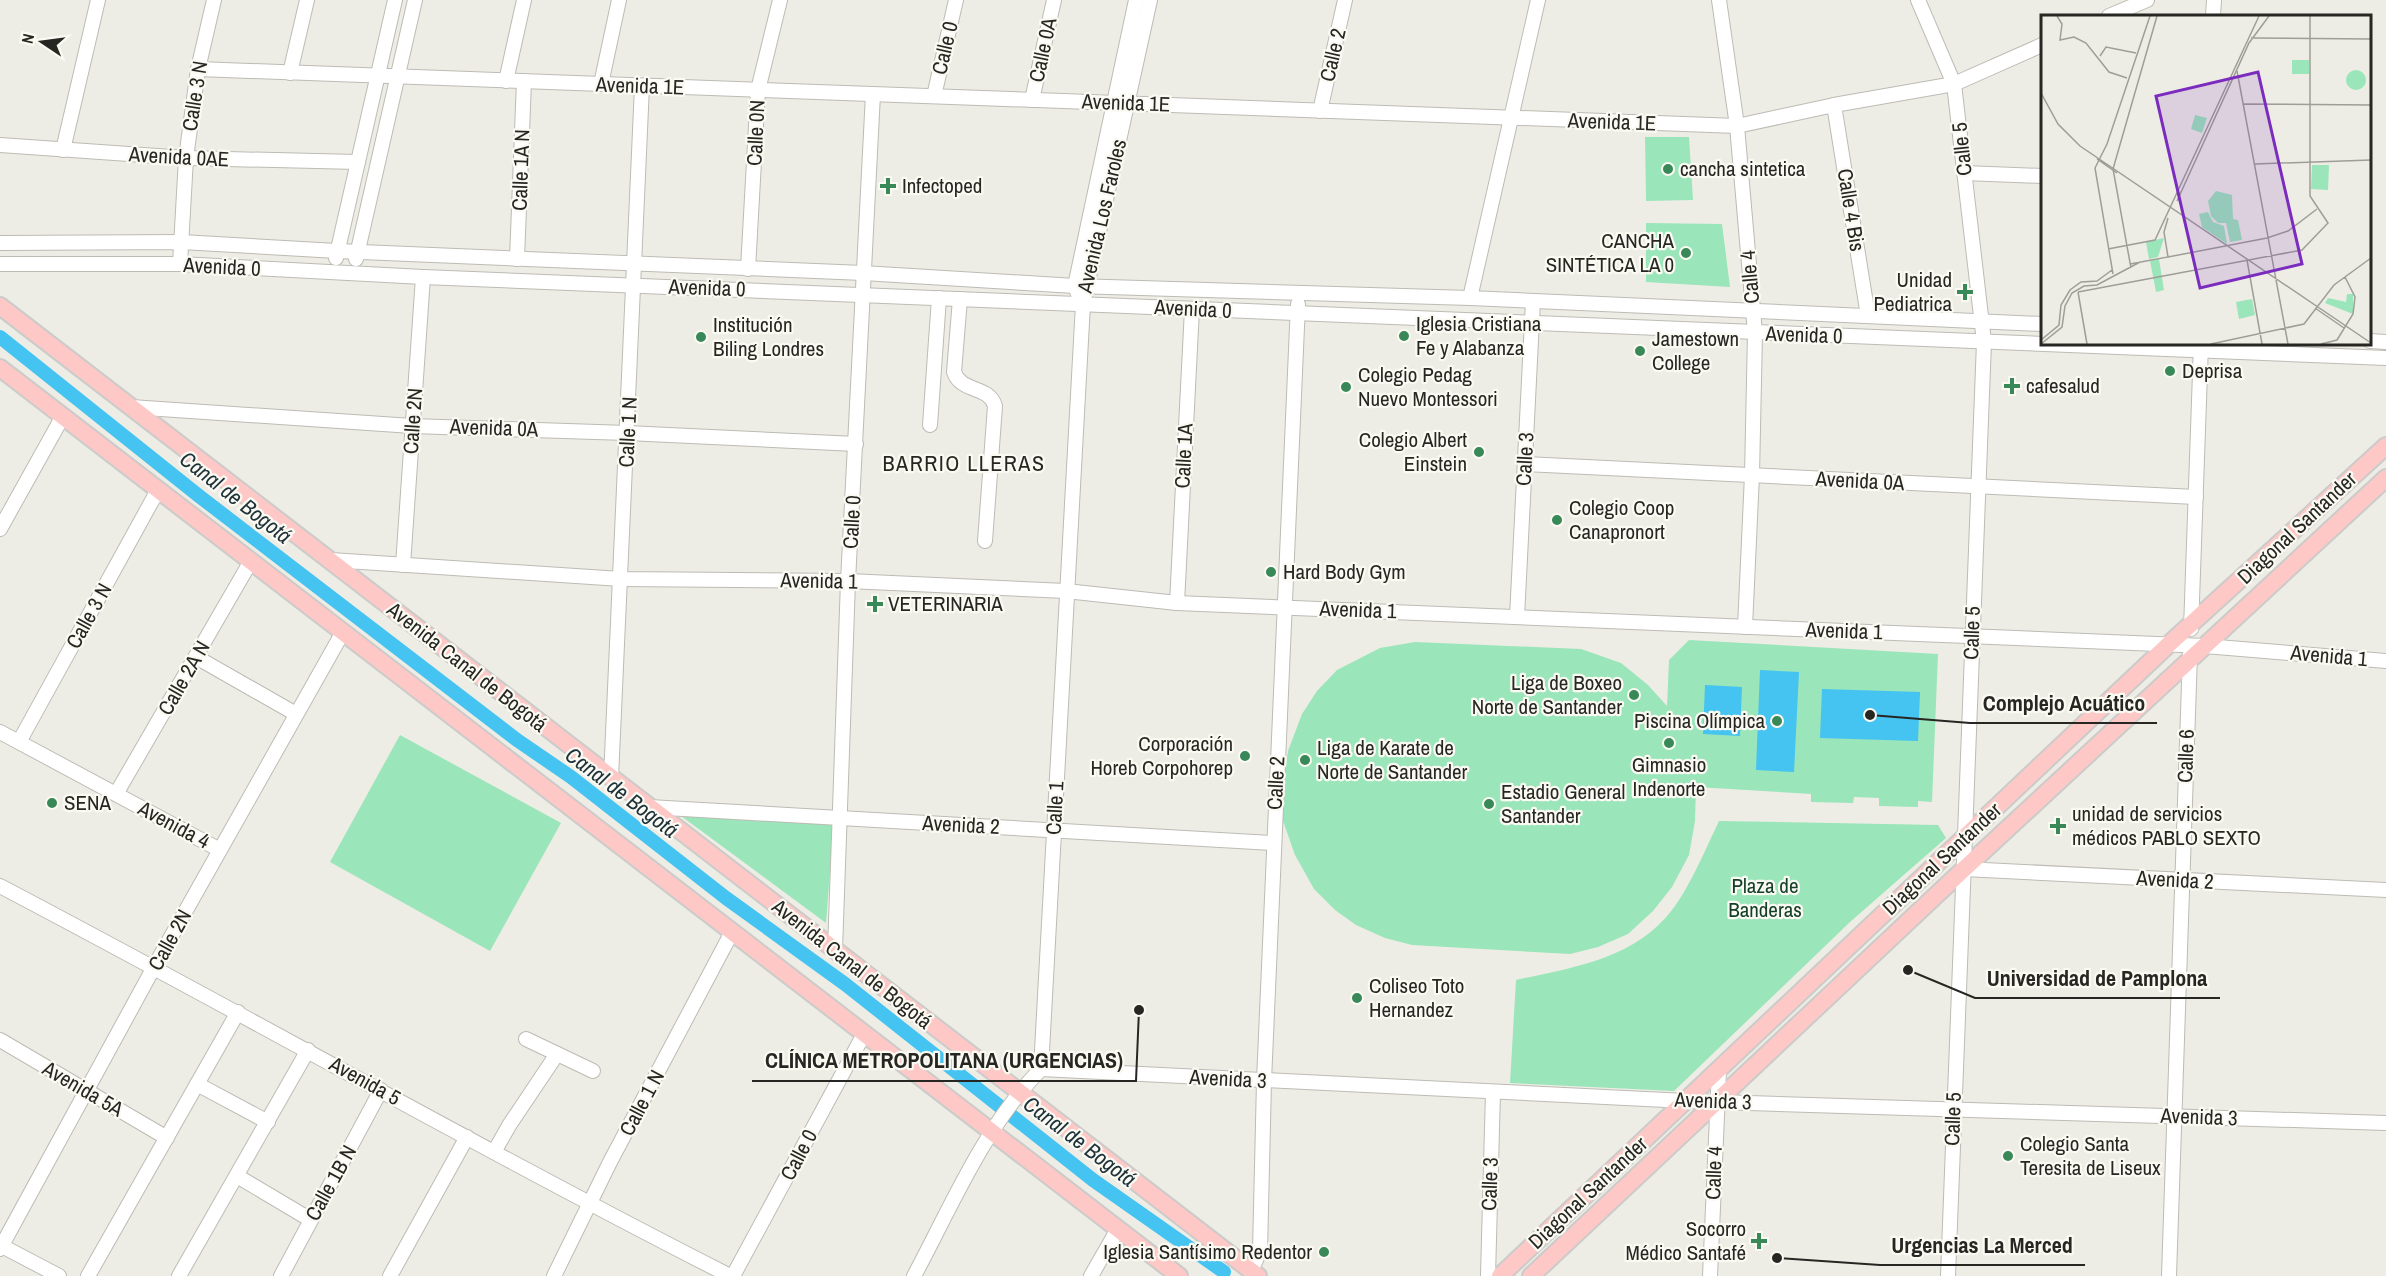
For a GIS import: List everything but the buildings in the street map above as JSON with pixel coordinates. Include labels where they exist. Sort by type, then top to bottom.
[{"type":"main road","name":"Avenida Canal de Bogotá","points":[[0,306],[835,950],[1016,1096],[1227,1253],[1247,1274]]},
{"type":"main road","points":[[0,368],[864,1034],[993,1129],[1179,1276]]},
{"type":"main road","name":"Diagonal Santander","points":[[1500,1276],[2168,645],[2386,446]]},
{"type":"main road","name":"Diagonal Santander","points":[[1531,1276],[2195,651],[2386,478]]},
{"type":"street","points":[[63,150],[98,0]]},
{"type":"street","name":"Calle 3 N","points":[[180,264],[186,158],[198,69],[214,0]]},
{"type":"street","points":[[290,73],[307,0]]},
{"type":"street","points":[[333,272],[395,0]]},
{"type":"street","points":[[353,273],[415,0]]},
{"type":"street","points":[[506,81],[524,0]]},
{"type":"street","points":[[601,84],[620,0]]},
{"type":"street","name":"Calle 0N","points":[[748,269],[758,90],[780,0]]},
{"type":"street","name":"Calle 0","points":[[934,96],[956,0]]},
{"type":"street","name":"Calle 0A","points":[[1032,100],[1054,0]]},
{"type":"street","name":"Avenida Los Faroles","points":[[1121,103],[1136,0]]},
{"type":"street","name":"Avenida Los Faroles","points":[[1083,304],[1081,286],[1121,103],[1150,0]]},
{"type":"street","name":"Calle 2","points":[[1320,111],[1346,0]]},
{"type":"street","points":[[1470,298],[1538,0]]},
{"type":"street","name":"Calle 4","points":[[1719,0],[1737,126],[1755,333],[1752,475],[1745,627]]},
{"type":"street","name":"Calle 5","points":[[1918,0],[1954,84],[1984,342],[1948,1276]]},
{"type":"street","points":[[2111,15],[2147,0]]},
{"type":"street","points":[[2213,15],[2214,0]]},
{"type":"street","name":"Avenida 1E","points":[[198,69],[1737,126],[1834,105],[1954,84],[2041,46]]},
{"type":"street","name":"Calle 1A N","points":[[517,259],[524,81]]},
{"type":"street","name":"Calle 1 N","points":[[611,778],[635,285],[642,86]]},
{"type":"street","name":"Calle 0","points":[[835,950],[848,581],[873,94]]},
{"type":"street","name":"Calle 4 Bis","points":[[1834,105],[1868,316]]},
{"type":"street","name":"Avenida 0AE","points":[[0,145],[186,158],[357,162]]},
{"type":"street","points":[[1964,174],[2041,176]]},
{"type":"street","name":"Avenida 0","points":[[0,243],[181,242],[357,252],[864,273],[1081,286],[1470,298],[2041,324]]},
{"type":"street","name":"Avenida 0","points":[[0,264],[180,264],[423,277],[2041,343]]},
{"type":"street","name":"Calle 2N","points":[[403,565],[423,277]]},
{"type":"street","name":"Calle 2","points":[[1247,1274],[1260,1251],[1264,1081],[1298,293]]},
{"type":"street","points":[[930,425],[939,298]]},
{"type":"street","points":[[960,299],[954,372],[957,381],[963,385],[986,392],[993,398],[995,406],[985,541]]},
{"type":"street","name":"Calle 3","points":[[1517,617],[1533,301]]},
{"type":"street","name":"Calle 1","points":[[1041,1069],[1083,304]]},
{"type":"street","name":"Calle 1A","points":[[1177,603],[1192,309]]},
{"type":"street","points":[[2371,341],[2386,342]]},
{"type":"street","name":"Avenida 0","points":[[2114,345],[2201,347],[2386,358]]},
{"type":"street","name":"Calle 6","points":[[2169,1276],[2182,880],[2195,651],[2191,626],[2201,347]]},
{"type":"street","name":"Avenida 0A","points":[[131,407],[412,426],[856,444]]},
{"type":"street","points":[[0,529],[63,416]]},
{"type":"street","name":"Avenida 0A","points":[[1525,464],[2196,497]]},
{"type":"street","name":"Calle 3 N","points":[[19,742],[158,490]]},
{"type":"street","name":"Avenida 1","points":[[331,560],[621,579],[848,581],[1066,591],[1177,603],[2168,645],[2195,651],[2386,661]]},
{"type":"street","name":"Calle 2A N","points":[[116,795],[251,561]]},
{"type":"street","name":"Calle 2N","points":[[1,1246],[154,967],[343,632]]},
{"type":"street","points":[[196,657],[296,714]]},
{"type":"street","name":"Avenida 4","points":[[0,732],[220,850]]},
{"type":"street","name":"Avenida 2","points":[[649,807],[1274,843]]},
{"type":"street","name":"Avenida 2","points":[[1964,869],[2386,890]]},
{"type":"street","name":"Avenida 5","points":[[0,886],[238,1012],[590,1205],[731,1276]]},
{"type":"street","name":"Calle 1 N","points":[[554,1276],[732,932]]},
{"type":"street","points":[[88,1276],[238,1012]]},
{"type":"street","name":"Calle 0","points":[[731,1276],[864,1034]]},
{"type":"street","points":[[526,1039],[593,1071]]},
{"type":"street","name":"Avenida 5A","points":[[0,1040],[167,1138]]},
{"type":"street","points":[[179,1276],[308,1050]]},
{"type":"street","points":[[494,1152],[557,1054]]},
{"type":"street","points":[[914,1276],[993,1129],[1016,1096],[1041,1069]]},
{"type":"street","name":"Avenida 3","points":[[1041,1069],[1686,1101],[2386,1123]]},
{"type":"street","name":"Calle 4","points":[[1710,1276],[1719,1070]]},
{"type":"street","points":[[197,1084],[268,1122]]},
{"type":"street","name":"Calle 1B N","points":[[280,1276],[381,1090]]},
{"type":"street","name":"Calle 3","points":[[1488,1276],[1493,1092]]},
{"type":"street","points":[[390,1276],[467,1137]]},
{"type":"street","points":[[237,1176],[311,1220]]},
{"type":"street","points":[[1091,1276],[1118,1229]]},
{"type":"street","points":[[1,1246],[59,1276]]},
{"type":"green space","name":"cancha sintetica","points":[[1645,137],[1689,137],[1693,200],[1646,201]]},
{"type":"green space","name":"CANCHA SINTÉTICA LA 0","points":[[1646,223],[1722,224],[1730,287],[1646,282]]},
{"type":"green space","name":"Estadio General Santander","points":[[1689,640],[1938,654],[1932,802],[1918,801],[1918,807],[1879,806],[1879,798],[1854,797],[1853,803],[1811,802],[1811,794],[1696,787],[1695,821],[1689,855],[1672,887],[1653,911],[1628,934],[1598,947],[1570,954],[1412,945],[1385,938],[1356,925],[1335,910],[1314,889],[1295,855],[1283,821],[1283,783],[1288,751],[1302,714],[1317,691],[1337,670],[1380,648],[1415,642],[1581,649],[1621,663],[1648,685],[1667,706],[1669,660]]},
{"type":"green space","points":[[400,735],[561,823],[490,951],[330,862]]},
{"type":"green space","points":[[673,810],[834,819],[826,923]]},
{"type":"green space","name":"Plaza de Banderas","points":[[1719,821],[1938,825],[1946,838],[1850,922],[1674,1091],[1510,1083],[1516,980],[1601,959],[1621,951],[1657,927],[1685,890]]},
{"type":"water","name":"Piscina Olímpica","points":[[1760,670],[1799,672],[1794,772],[1756,770]]},
{"type":"water","points":[[1705,685],[1742,687],[1740,736],[1703,734]]},
{"type":"water","points":[[1822,689],[1920,692],[1918,741],[1820,738]]},
{"type":"waterway","name":"Canal de Bogotá","points":[[0,337],[199,496],[517,740],[571,777],[726,898],[845,984],[1093,1180],[1224,1272]]},
{"type":"place","name":"cancha sintetica","points":[[1668,169]]},
{"type":"place","name":"Infectoped","points":[[888,186]]},
{"type":"place","name":"CANCHA SINTÉTICA LA 0","points":[[1686,253]]},
{"type":"place","name":"Unidad Pediatrica","points":[[1965,292]]},
{"type":"place","name":"Iglesia Cristiana Fe y Alabanza","points":[[1404,336]]},
{"type":"place","name":"Institución Biling Londres","points":[[701,337]]},
{"type":"place","name":"Jamestown College","points":[[1640,351]]},
{"type":"place","name":"Deprisa","points":[[2170,371]]},
{"type":"place","name":"cafesalud","points":[[2012,386]]},
{"type":"place","name":"Colegio Pedag Nuevo Montessori","points":[[1346,387]]},
{"type":"place","name":"Colegio Albert Einstein","points":[[1479,452]]},
{"type":"place","name":"Colegio Coop Canapronort","points":[[1557,520]]},
{"type":"place","name":"Hard Body Gym","points":[[1271,572]]},
{"type":"place","name":"VETERINARIA","points":[[875,604]]},
{"type":"place","name":"Liga de Boxeo Norte de Santander","points":[[1634,695]]},
{"type":"place","name":"Complejo Acuático","points":[[1870,715]]},
{"type":"place","name":"Piscina Olímpica","points":[[1777,721]]},
{"type":"place","name":"Gimnasio Indenorte","points":[[1669,743]]},
{"type":"place","name":"Corporación Horeb Corpohorep","points":[[1245,756]]},
{"type":"place","name":"Liga de Karate de Norte de Santander","points":[[1305,760]]},
{"type":"place","name":"SENA","points":[[52,803]]},
{"type":"place","name":"Estadio General Santander","points":[[1489,804]]},
{"type":"place","name":"unidad de servicios médicos PABLO SEXTO","points":[[2058,826]]},
{"type":"place","name":"Universidad de Pamplona","points":[[1908,970]]},
{"type":"place","name":"Coliseo Toto Hernandez","points":[[1357,998]]},
{"type":"place","name":"CLÍNICA METROPOLITANA (URGENCIAS)","points":[[1139,1010]]},
{"type":"place","name":"Colegio Santa Teresita de Liseux","points":[[2008,1156]]},
{"type":"place","name":"Socorro Médico Santafé","points":[[1759,1241]]},
{"type":"place","name":"Iglesia Santísimo Redentor","points":[[1324,1252]]},
{"type":"place","name":"Urgencias La Merced","points":[[1777,1258]]},
{"type":"district","name":"BARRIO LLERAS","points":[[964,463]]}]
